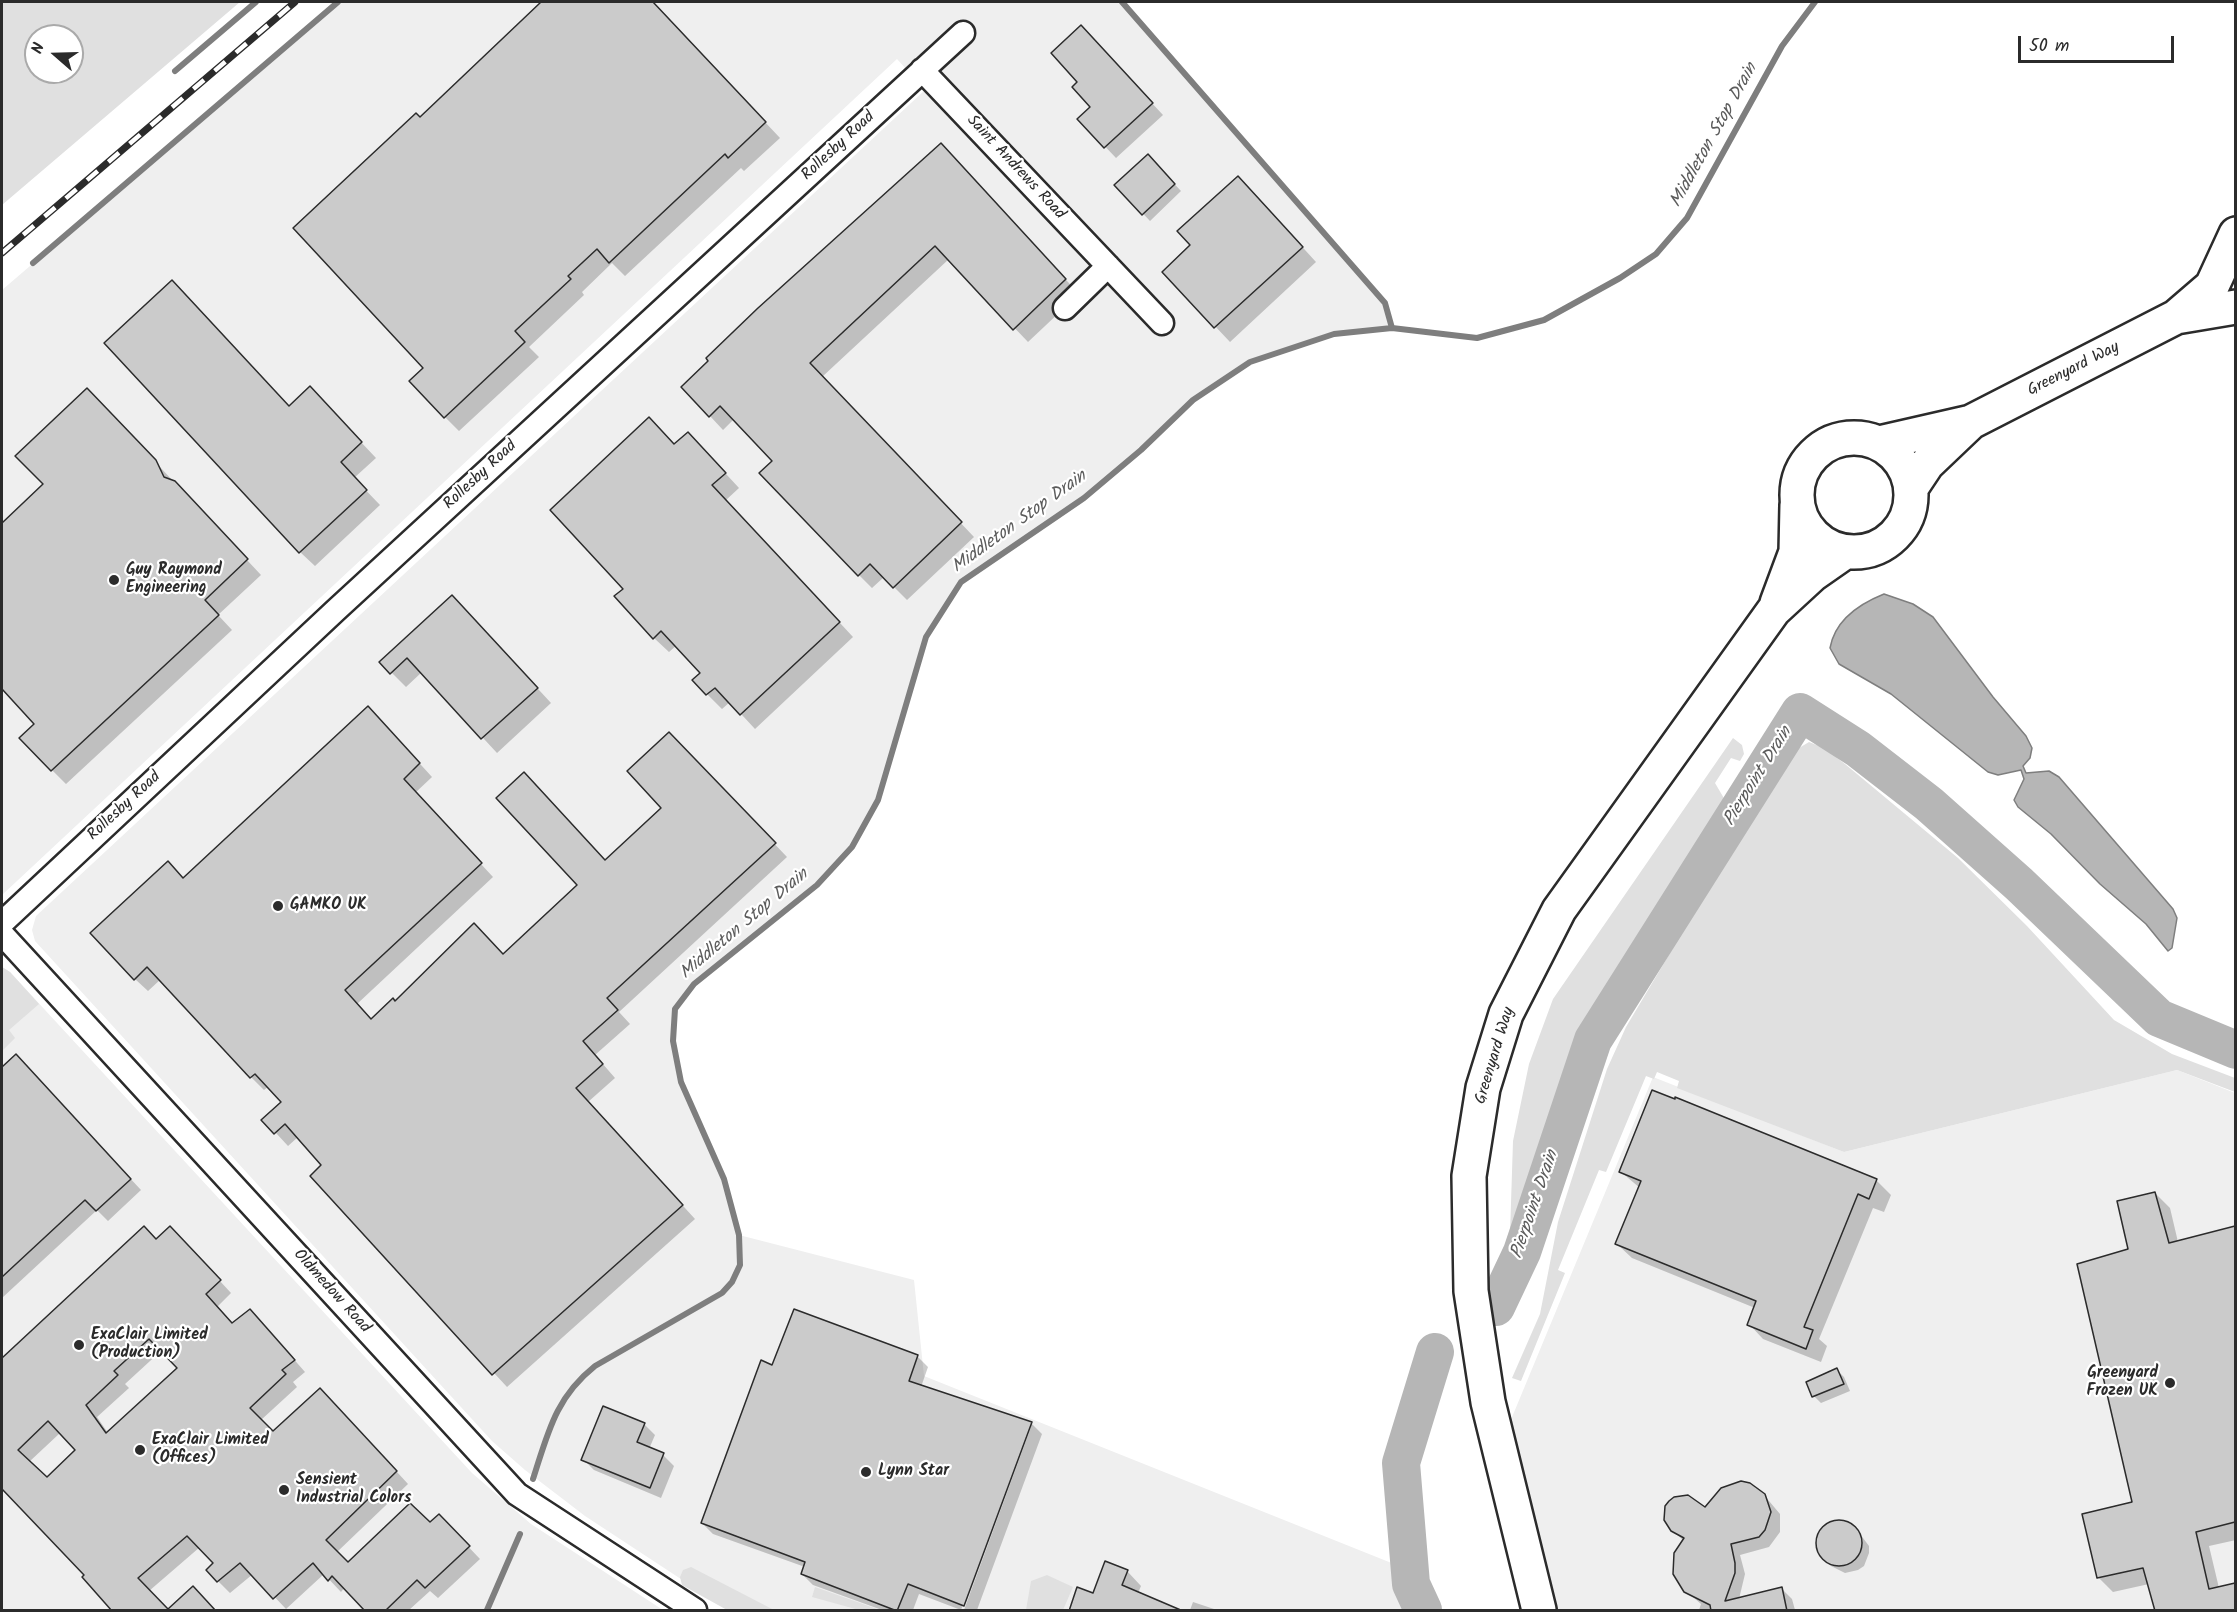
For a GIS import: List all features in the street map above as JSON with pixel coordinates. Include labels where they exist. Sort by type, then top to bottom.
[{"type":"street","name":"Rollesby Road","points":[[2,923],[336,610],[963,33]]},
{"type":"street","name":"Saint Andrews Road","points":[[922,70],[1162,323]]},
{"type":"street","name":"Greenyard Way","points":[[1880,443],[1971,422],[2176,317],[2212,286],[2235,234]]},
{"type":"street","points":[[1065,308],[1108,266]]},
{"type":"street","name":"Greenyard Way","points":[[2176,317],[2235,307]]},
{"type":"street","name":"Greenyard Way","points":[[1911,488],[1927,464],[1971,422]]},
{"type":"street","points":[[1864,438],[1880,443],[1895,454],[1906,470],[1911,488],[1910,507],[1903,525],[1891,539],[1877,548],[1862,552],[1845,552],[1827,546],[1812,534],[1802,518],[1797,500],[1799,481],[1807,463],[1820,449],[1833,441],[1864,438]]},
{"type":"street","name":"Greenyard Way","points":[[1774,610],[1796,552],[1797,500]]},
{"type":"street","name":"Greenyard Way","points":[[1539,1611],[1488,1402],[1471,1291],[1469,1176],[1483,1088],[1506,1014],[1559,910],[1774,610],[1812,575],[1845,552]]},
{"type":"street","name":"Oldmedow Road","points":[[2,934],[517,1494],[695,1611]]},
{"type":"shaded area","points":[[2,2],[240,2],[2,205]]},
{"type":"shaded area","points":[[338,2],[1122,2],[1385,303],[1392,328],[1334,334],[1250,362],[1193,400],[1141,450],[1084,498],[961,582],[926,637],[878,800],[852,847],[817,885],[694,984],[675,1009],[672,1026],[681,1082],[724,1179],[739,1235],[914,1280],[924,1376],[1409,1570],[1411,1584],[1423,1610],[736,1610],[687,1583],[585,1516],[525,1470],[492,1441],[35,941],[32,930],[36,916],[925,90],[897,59],[2,895],[2,290]]},
{"type":"shaded area","points":[[1884,594],[1913,604],[1933,617],[1993,697],[2026,736],[2032,748],[2030,758],[2023,766],[2026,773],[2049,771],[2059,777],[2173,909],[2177,918],[2172,948],[2168,951],[2146,924],[2100,884],[2051,834],[2018,807],[2014,800],[2024,779],[2021,770],[1998,775],[1988,772],[1891,694],[1839,664],[1830,648],[1837,629],[1857,608]]},
{"type":"shaded area","points":[[1733,738],[1742,745],[1744,754],[1740,761],[1731,758],[1715,783],[1725,800],[1683,875],[1603,996],[1567,1069],[1516,1235],[1510,1234],[1513,1141],[1529,1064],[1553,999]]},
{"type":"shaded area","points":[[1809,742],[1824,748],[1845,764],[1958,858],[2027,926],[2114,1020],[2172,1054],[2235,1078],[2235,1092],[2177,1070],[1844,1152],[1677,1088],[1679,1081],[1657,1072],[1654,1079],[1646,1076],[1606,1172],[1599,1170],[1558,1270],[1565,1273],[1521,1381],[1512,1378],[1540,1314],[1558,1222],[1607,1069],[1626,1027],[1767,790],[1799,748]]},
{"type":"shaded area","points":[[2,967],[10,972],[472,1473],[531,1524],[663,1610],[2,1610]]},
{"type":"shaded area","points":[[2,967],[10,972],[39,1004],[9,1030],[15,1038],[2,1051]]},
{"type":"shaded area","points":[[2177,1070],[2235,1093],[2235,1610],[1551,1610],[1510,1422],[1653,1077],[1844,1152]]},
{"type":"shaded area","points":[[691,1567],[774,1610],[727,1610],[682,1585],[680,1577],[683,1570]]},
{"type":"shaded area","points":[[1047,1575],[1073,1587],[1063,1610],[1026,1610],[1031,1581]]},
{"type":"shaded area","points":[[815,1587],[880,1610],[859,1610],[812,1597]]},
{"type":"building","points":[[541,2],[653,2],[766,122],[728,158],[725,154],[609,263],[597,249],[568,276],[571,279],[515,331],[525,342],[444,418],[409,381],[423,368],[293,228],[416,113],[420,117]]},
{"type":"building","points":[[1081,25],[1153,103],[1104,148],[1077,119],[1090,107],[1072,87],[1077,82],[1051,53]]},
{"type":"building","points":[[941,143],[1066,279],[1013,330],[935,246],[810,363],[962,522],[893,588],[870,564],[858,576],[759,473],[772,461],[720,406],[709,417],[681,387],[708,361],[706,358],[758,308]]},
{"type":"building","points":[[1148,154],[1175,184],[1142,215],[1114,185]]},
{"type":"building","points":[[1238,176],[1303,247],[1214,328],[1162,272],[1190,245],[1177,231]]},
{"type":"building","points":[[172,280],[289,406],[310,386],[362,442],[341,462],[367,490],[299,553],[104,343]]},
{"type":"building","name":"Guy Raymond Engineering","points":[[87,388],[156,460],[164,477],[175,481],[248,559],[205,600],[219,615],[51,771],[19,738],[34,724],[2,689],[2,523],[43,484],[15,456]]},
{"type":"building","points":[[649,417],[674,444],[688,432],[726,473],[712,485],[840,622],[740,715],[715,688],[706,695],[692,680],[700,673],[661,631],[653,639],[614,596],[623,589],[550,510]]},
{"type":"building","points":[[452,595],[538,688],[481,739],[407,658],[390,674],[379,662]]},
{"type":"building","points":[[368,706],[420,763],[404,779],[482,863],[345,990],[371,1019],[393,998],[395,1001],[474,923],[503,954],[577,885],[496,798],[524,772],[605,860],[661,808],[627,771],[669,732],[776,843],[607,998],[618,1010],[583,1041],[603,1064],[576,1088],[683,1205],[492,1375],[310,1176],[321,1165],[285,1124],[274,1134],[261,1120],[281,1102],[255,1074],[250,1078],[147,967],[134,980],[90,933],[168,861],[183,878]]},
{"type":"building","points":[[16,1054],[131,1179],[96,1211],[85,1200],[2,1277],[2,1067]]},
{"type":"building","points":[[1652,1090],[1675,1099],[1675,1097],[1877,1179],[1869,1199],[1858,1194],[1804,1327],[1813,1330],[1806,1349],[1747,1325],[1756,1301],[1615,1244],[1641,1181],[1619,1172]]},
{"type":"building","name":"Greenyard Frozen UK","points":[[2155,1192],[2169,1243],[2235,1226],[2235,1522],[2196,1532],[2209,1589],[2235,1583],[2235,1611],[2155,1611],[2143,1568],[2097,1578],[2082,1514],[2132,1502],[2077,1264],[2128,1249],[2117,1201]]},
{"type":"building","points":[[144,1226],[156,1239],[170,1226],[221,1280],[206,1294],[232,1323],[250,1309],[295,1360],[282,1370],[286,1374],[250,1408],[273,1431],[320,1388],[397,1471],[326,1540],[348,1562],[410,1503],[430,1522],[439,1514],[470,1546],[425,1588],[417,1580],[385,1611],[365,1611],[332,1576],[328,1581],[313,1563],[273,1599],[240,1563],[217,1582],[206,1570],[213,1563],[187,1536],[138,1578],[168,1609],[193,1586],[216,1611],[112,1611],[82,1577],[84,1575],[2,1489],[2,1358]],"holes":[[[149,1339],[177,1368],[106,1433],[86,1405],[118,1375],[114,1371]],[[48,1421],[75,1450],[47,1477],[18,1450]]]},
{"type":"building","name":"Lynn Star","points":[[794,1309],[918,1355],[909,1381],[1032,1422],[964,1606],[908,1584],[897,1611],[801,1574],[805,1562],[701,1523],[761,1360],[772,1365]]},
{"type":"building","points":[[1837,1368],[1844,1384],[1812,1397],[1806,1382]]},
{"type":"building","points":[[603,1406],[645,1423],[637,1442],[664,1453],[650,1488],[581,1460]]},
{"type":"building","points":[[1741,1481],[1750,1483],[1765,1494],[1771,1512],[1765,1530],[1759,1537],[1731,1544],[1735,1573],[1725,1601],[1782,1587],[1787,1611],[1711,1611],[1710,1605],[1684,1592],[1673,1574],[1674,1553],[1684,1538],[1671,1531],[1664,1520],[1665,1506],[1674,1497],[1688,1495],[1705,1507],[1721,1488]]},
{"type":"building","points":[[1844,1520],[1856,1526],[1861,1534],[1861,1552],[1856,1560],[1848,1565],[1834,1566],[1826,1563],[1819,1556],[1816,1538],[1819,1530],[1826,1523]]},
{"type":"building","points":[[1105,1561],[1128,1570],[1122,1585],[1183,1611],[1069,1611],[1077,1587],[1093,1593]]},
{"type":"waterway","points":[[175,71],[256,2]]},
{"type":"waterway","points":[[33,263],[338,2]]},
{"type":"waterway","points":[[1122,2],[1385,303],[1392,328]]},
{"type":"waterway","name":"Middleton Stop Drain","points":[[533,1479],[555,1417],[581,1378],[595,1366],[722,1293],[732,1282],[740,1265],[739,1235],[724,1179],[681,1082],[673,1041],[675,1009],[694,984],[817,885],[852,847],[878,800],[926,637],[961,582],[1084,498],[1141,450],[1193,400],[1250,362],[1334,334],[1392,328],[1477,338],[1544,320],[1620,278],[1656,254],[1687,218],[1782,46],[1815,2]]},
{"type":"waterway","name":"Pierpoint Drain","points":[[1496,1307],[1522,1252],[1593,1040],[1800,712],[1858,749],[1929,804],[2019,884],[2159,1018],[2236,1050]]},
{"type":"waterway","name":"Pierpoint Drain","points":[[1423,1610],[1411,1584],[1401,1463],[1435,1352]]},
{"type":"waterway","name":"Middleton Stop Drain","points":[[487,1610],[520,1534]]},
{"type":"railway","points":[[2,253],[295,2]]},
{"type":"place","name":"Guy Raymond Engineering","points":[[114,580]]},
{"type":"place","name":"GAMKO UK","points":[[278,906]]},
{"type":"place","name":"ExaClair Limited (Production)","points":[[79,1345]]},
{"type":"place","name":"Greenyard Frozen UK","points":[[2170,1383]]},
{"type":"place","name":"ExaClair Limited (Offices)","points":[[140,1450]]},
{"type":"place","name":"Lynn Star","points":[[866,1472]]},
{"type":"place","name":"Sensient Industrial Colors","points":[[284,1490]]}]
